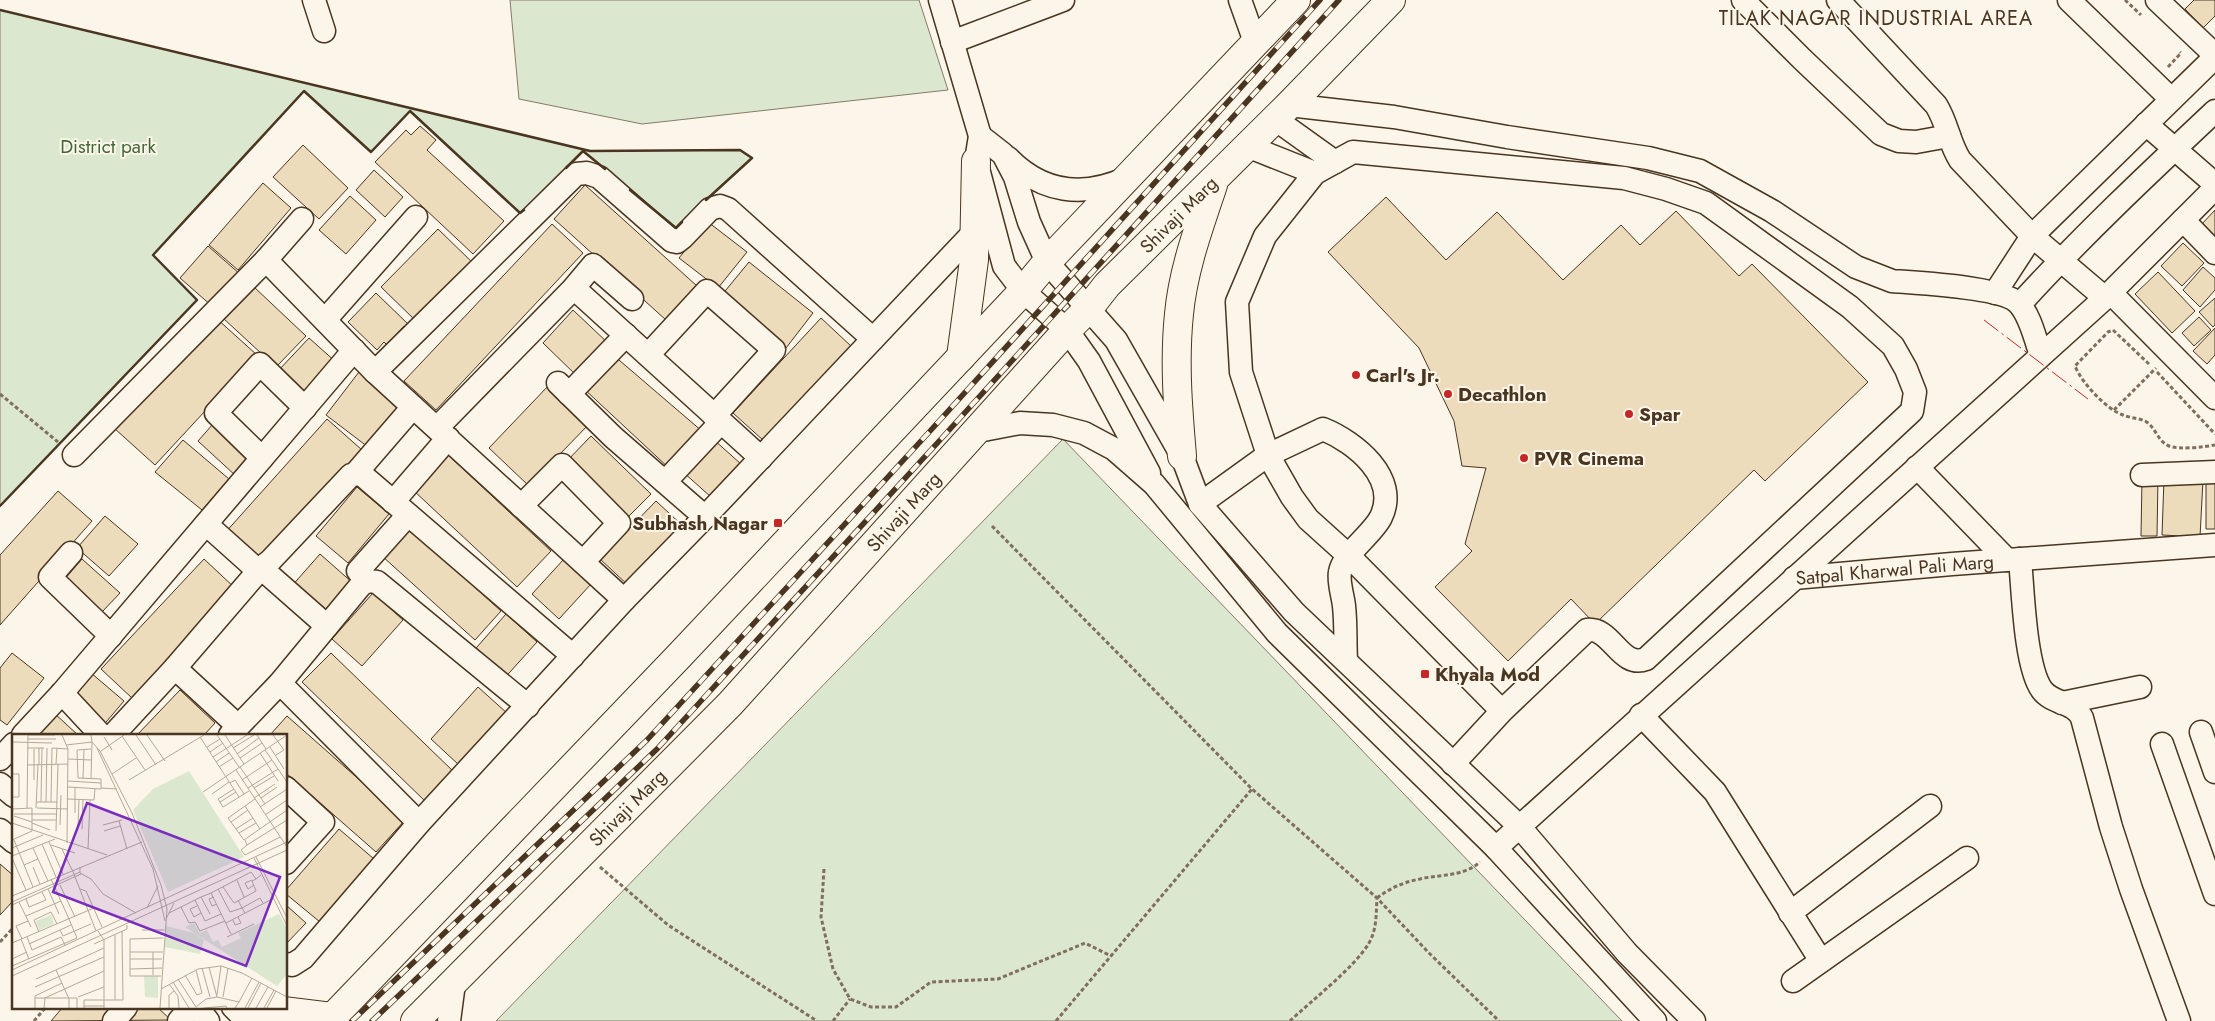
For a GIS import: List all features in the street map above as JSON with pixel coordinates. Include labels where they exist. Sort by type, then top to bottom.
[{"type":"main road","points":[[258,1008],[330,1019],[680,656],[1023,291],[1047,262],[1130,177],[1296,0]]},
{"type":"main road","name":"Shivaji Marg","points":[[415,1021],[730,704],[1107,286],[1392,0]]},
{"type":"main road","points":[[961,357],[969,305],[975,231],[978,149]]},
{"type":"main road","points":[[1182,456],[1176,378],[1179,313],[1191,249],[1215,179]]},
{"type":"street","points":[[314,0],[324,31]]},
{"type":"street","points":[[940,0],[978,149],[1004,266],[1023,291],[1068,330],[1089,361],[1154,484]]},
{"type":"street","points":[[952,42],[1063,0]]},
{"type":"street","points":[[1240,0],[1255,42]]},
{"type":"street","points":[[1744,0],[1802,59],[1881,134],[1899,141],[1916,142],[1949,136]]},
{"type":"street","points":[[1838,0],[1936,105],[1943,116],[1954,151],[1960,160],[2032,236],[2060,261],[2108,296],[2215,398]]},
{"type":"street","points":[[2069,0],[2171,99]]},
{"type":"street","points":[[1995,293],[2032,236],[2215,56],[2157,0]]},
{"type":"street","points":[[2020,304],[2060,261],[2215,110]]},
{"type":"street","points":[[1282,112],[1336,162]]},
{"type":"street","points":[[1282,112],[1394,117],[1507,138],[1673,163],[1700,172],[1749,198],[1862,271],[1892,281],[1978,289],[2013,298],[2020,304],[2029,321],[2041,355]]},
{"type":"street","points":[[2146,124],[2215,184]]},
{"type":"street","points":[[1247,146],[1315,173]]},
{"type":"street","points":[[978,149],[1003,154],[1020,170],[1040,182],[1062,189],[1086,190],[1109,186],[1130,177]]},
{"type":"street","points":[[1453,764],[1502,711],[1587,630],[1594,629],[1601,633],[1632,661],[1639,662],[1646,659],[1912,411],[1915,392],[1906,369],[1893,346],[1878,332],[1850,307],[1706,203],[1666,189],[1624,178],[1353,152],[1315,173],[1265,236],[1237,302],[1242,372],[1268,454],[1292,497],[1308,519],[1349,556],[1502,711]]},
{"type":"street","points":[[1003,154],[1015,177],[1029,222],[1047,262],[1116,340],[1182,456],[1200,504],[1294,612],[1519,826],[1627,952],[1694,1021]]},
{"type":"street","points":[[375,372],[576,174],[587,173],[599,177],[672,242],[677,242],[682,238],[710,209],[720,206],[728,209],[872,339]]},
{"type":"street","points":[[1794,578],[2108,296],[2215,188]]},
{"type":"street","points":[[325,320],[416,217]]},
{"type":"street","points":[[74,455],[266,260],[302,219]]},
{"type":"street","points":[[2183,220],[2215,253]]},
{"type":"street","points":[[288,964],[292,965],[303,958],[420,823],[624,600],[975,231]]},
{"type":"street","points":[[266,260],[375,372],[624,600]]},
{"type":"street","points":[[368,582],[358,570],[401,508],[442,433],[593,265],[632,299]]},
{"type":"street","points":[[572,290],[577,290],[760,458]]},
{"type":"street","points":[[648,355],[707,291],[774,350],[665,482]]},
{"type":"street","points":[[626,335],[563,389],[613,437],[705,517]]},
{"type":"street","points":[[24,734],[111,636],[354,350]]},
{"type":"street","points":[[262,458],[216,413],[260,364],[305,408]]},
{"type":"street","points":[[356,473],[413,407]]},
{"type":"street","points":[[978,431],[1020,423],[1053,425],[1084,433],[1114,449],[1154,484],[1277,633],[1496,848],[1655,1021]]},
{"type":"street","points":[[1200,504],[1268,454],[1323,429],[1340,436],[1355,447],[1380,474],[1385,488],[1381,518],[1349,556],[1340,572],[1344,606],[1346,660]]},
{"type":"street","points":[[521,506],[562,465],[619,523],[583,562]]},
{"type":"street","points":[[1917,467],[2013,560],[2033,670],[2038,684],[2044,694],[2078,710],[2082,718],[2130,889],[2179,1021]]},
{"type":"street","points":[[2142,475],[2215,472]]},
{"type":"street","points":[[114,734],[175,668],[261,568],[270,561],[350,474],[361,474],[574,656]]},
{"type":"street","points":[[206,524],[254,567],[261,568],[327,626]]},
{"type":"street","name":"Satpal Kharwal Pali Marg","points":[[1496,848],[1794,578],[2215,545]]},
{"type":"street","points":[[71,554],[50,577],[111,636]]},
{"type":"street","points":[[175,668],[234,731],[280,682],[361,585],[368,582],[377,582],[528,706]]},
{"type":"street","points":[[280,682],[420,823]]},
{"type":"street","points":[[2062,703],[2140,687]]},
{"type":"street","points":[[62,693],[100,734]]},
{"type":"street","points":[[1641,716],[1715,792],[1821,962]]},
{"type":"street","points":[[2201,732],[2215,772]]},
{"type":"street","points":[[2162,744],[2215,894]]},
{"type":"street","points":[[0,759],[12,746]]},
{"type":"street","points":[[0,784],[12,794]]},
{"type":"street","points":[[288,790],[323,822],[288,861]]},
{"type":"street","points":[[1790,913],[1930,806]]},
{"type":"street","points":[[0,830],[12,840]]},
{"type":"street","points":[[1793,981],[1966,858]]},
{"type":"street","points":[[448,1021],[454,983]]},
{"type":"street","points":[[114,1021],[125,1008]]},
{"type":"street","points":[[179,1021],[190,1008]]},
{"type":"street","points":[[198,1008],[208,1021]]},
{"type":"street","points":[[234,1008],[247,1021]]},
{"type":"path","points":[[2165,71],[2181,53]]},
{"type":"path","points":[[2215,434],[2155,370],[2113,330],[2108,332],[2076,364],[2076,370],[2086,385],[2114,410],[2121,415],[2145,421],[2154,429],[2159,439],[2168,446],[2215,446]]},
{"type":"path","points":[[2114,410],[2155,370]]},
{"type":"path","points":[[0,394],[74,455]]},
{"type":"path","points":[[992,526],[1252,789],[1377,898],[1499,1021]]},
{"type":"path","points":[[1056,1021],[1252,789]]},
{"type":"path","points":[[1377,898],[1390,888],[1402,884],[1465,871],[1478,864],[1496,848]]},
{"type":"path","points":[[583,852],[668,925],[817,1021]]},
{"type":"path","points":[[824,869],[821,917],[833,969],[850,999],[871,1007],[896,1006],[931,982],[998,979],[1085,943],[1111,956]]},
{"type":"path","points":[[1290,1021],[1350,966],[1369,943],[1376,923],[1377,898]]},
{"type":"path","points":[[0,942],[12,929]]},
{"type":"path","points":[[833,1021],[850,999]]},
{"type":"path","points":[[34,1021],[45,1008]]},
{"type":"green space","points":[[510,0],[919,0],[948,90],[642,124],[519,99]]},
{"type":"green space","name":"District park","points":[[0,10],[590,151],[740,150],[752,158],[676,228],[583,151],[520,213],[411,111],[371,152],[304,91],[153,255],[197,300],[0,506]]},
{"type":"green space","points":[[1063,439],[1622,1021],[496,1021]]},
{"type":"building","points":[[2194,0],[2215,0],[2215,16],[2203,28],[2185,9]]},
{"type":"building","points":[[420,126],[436,140],[427,150],[504,221],[473,254],[375,162],[406,130],[411,135]]},
{"type":"building","points":[[303,145],[348,188],[319,219],[273,177]]},
{"type":"building","points":[[374,170],[403,197],[385,217],[356,190]]},
{"type":"building","points":[[263,183],[291,208],[238,270],[209,245]]},
{"type":"building","points":[[585,185],[697,286],[666,320],[554,219]]},
{"type":"building","points":[[350,196],[376,220],[346,254],[319,230]]},
{"type":"building","points":[[1386,197],[1446,260],[1497,212],[1563,280],[1621,225],[1640,245],[1676,211],[1739,276],[1752,264],[1868,382],[1765,481],[1754,470],[1595,624],[1571,599],[1508,661],[1435,587],[1472,551],[1465,544],[1486,468],[1462,466],[1454,421],[1419,348],[1328,252]]},
{"type":"building","points":[[2215,210],[2215,238],[2201,225]]},
{"type":"building","points":[[708,222],[747,252],[718,288],[679,258]]},
{"type":"building","points":[[552,224],[583,253],[436,410],[404,381]]},
{"type":"building","points":[[438,229],[475,265],[416,321],[381,287]]},
{"type":"building","points":[[2183,243],[2204,263],[2182,286],[2161,266]]},
{"type":"building","points":[[208,246],[241,275],[213,307],[180,278]]},
{"type":"building","points":[[749,262],[813,313],[786,348],[721,296]]},
{"type":"building","points":[[2203,267],[2215,278],[2215,290],[2200,307],[2183,290]]},
{"type":"building","points":[[2158,272],[2195,311],[2172,333],[2135,294]]},
{"type":"building","points":[[254,287],[306,336],[276,367],[224,319]]},
{"type":"building","points":[[376,293],[409,325],[406,328],[404,326],[393,338],[395,340],[388,346],[384,342],[377,350],[348,322]]},
{"type":"building","points":[[2215,298],[2215,325],[2213,327],[2199,312]]},
{"type":"building","points":[[573,310],[609,344],[578,377],[543,343]]},
{"type":"building","points":[[2199,317],[2211,330],[2194,346],[2182,333]]},
{"type":"building","points":[[216,318],[257,355],[155,465],[114,428]]},
{"type":"building","points":[[821,318],[852,347],[764,441],[733,413]]},
{"type":"building","points":[[2215,328],[2215,355],[2207,364],[2193,351]]},
{"type":"building","points":[[309,338],[337,363],[304,397],[277,372]]},
{"type":"building","points":[[612,354],[703,432],[671,470],[582,387]]},
{"type":"building","points":[[362,368],[404,400],[368,447],[326,415]]},
{"type":"building","points":[[550,384],[591,422],[529,486],[489,448]]},
{"type":"building","points":[[327,419],[362,450],[260,566],[224,534]]},
{"type":"building","points":[[213,424],[252,461],[237,477],[198,441]]},
{"type":"building","points":[[591,436],[651,494],[624,521],[565,463]]},
{"type":"building","points":[[713,439],[741,464],[711,497],[683,472]]},
{"type":"building","points":[[183,440],[229,479],[202,510],[155,472]]},
{"type":"building","points":[[447,454],[551,551],[517,587],[413,490]]},
{"type":"building","points":[[2215,475],[2215,529],[2206,529],[2206,476]]},
{"type":"building","points":[[2142,478],[2158,478],[2157,536],[2141,536]]},
{"type":"building","points":[[2164,479],[2203,480],[2200,537],[2162,535]]},
{"type":"building","points":[[357,487],[389,514],[348,563],[316,536]]},
{"type":"building","points":[[58,491],[92,521],[0,625],[0,555]]},
{"type":"building","points":[[656,501],[685,528],[630,587],[600,559]]},
{"type":"building","points":[[105,516],[138,544],[109,576],[77,548]]},
{"type":"building","points":[[408,527],[501,611],[475,640],[382,556]]},
{"type":"building","points":[[320,554],[354,584],[324,618],[290,588]]},
{"type":"building","points":[[82,559],[120,593],[101,613],[64,580]]},
{"type":"building","points":[[204,559],[236,589],[133,699],[101,669]]},
{"type":"building","points":[[564,559],[591,584],[559,619],[532,594]]},
{"type":"building","points":[[373,593],[403,620],[362,666],[332,639]]},
{"type":"building","points":[[506,614],[537,642],[501,682],[470,655]]},
{"type":"building","points":[[12,653],[44,678],[7,725],[0,720],[0,668]]},
{"type":"building","points":[[331,653],[455,773],[426,802],[302,682]]},
{"type":"building","points":[[91,673],[124,701],[101,728],[73,698]]},
{"type":"building","points":[[478,687],[508,714],[460,766],[431,739]]},
{"type":"building","points":[[180,690],[215,723],[205,734],[138,734]]},
{"type":"building","points":[[54,713],[77,734],[34,734]]},
{"type":"building","points":[[287,716],[405,820],[376,852],[288,775],[288,734],[271,734]]},
{"type":"building","points":[[339,829],[374,859],[320,922],[288,896],[288,888]]},
{"type":"building","points":[[0,864],[12,874],[12,902],[0,915]]},
{"type":"building","points":[[288,907],[306,923],[288,942]]},
{"type":"building","points":[[62,1008],[158,1008],[171,1020],[51,1021]]},
{"type":"railway","points":[[352,1021],[647,740],[931,430],[1320,0]]},
{"type":"railway","points":[[372,1021],[657,749],[1339,0]]},
{"type":"wall","points":[[0,10],[590,151],[740,150],[752,158],[706,200]]},
{"type":"wall","points":[[0,506],[197,300],[153,255],[304,91],[371,152],[410,111],[520,213],[524,210]]},
{"type":"wall","points":[[566,168],[583,151],[605,169]]},
{"type":"wall","points":[[630,190],[676,228],[682,222]]},
{"type":"power","points":[[1984,320],[2088,399]]},
{"type":"place","name":"Carl's Jr.","points":[[1356,375]]},
{"type":"place","name":"Decathlon","points":[[1448,394]]},
{"type":"place","name":"Spar","points":[[1629,414]]},
{"type":"place","name":"PVR Cinema","points":[[1524,458]]},
{"type":"place","name":"Subhash Nagar","points":[[778,523]]},
{"type":"place","name":"Khyala Mod","points":[[1425,674]]},
{"type":"district","name":"TILAK NAGAR INDUSTRIAL AREA","points":[[1876,18]]}]
